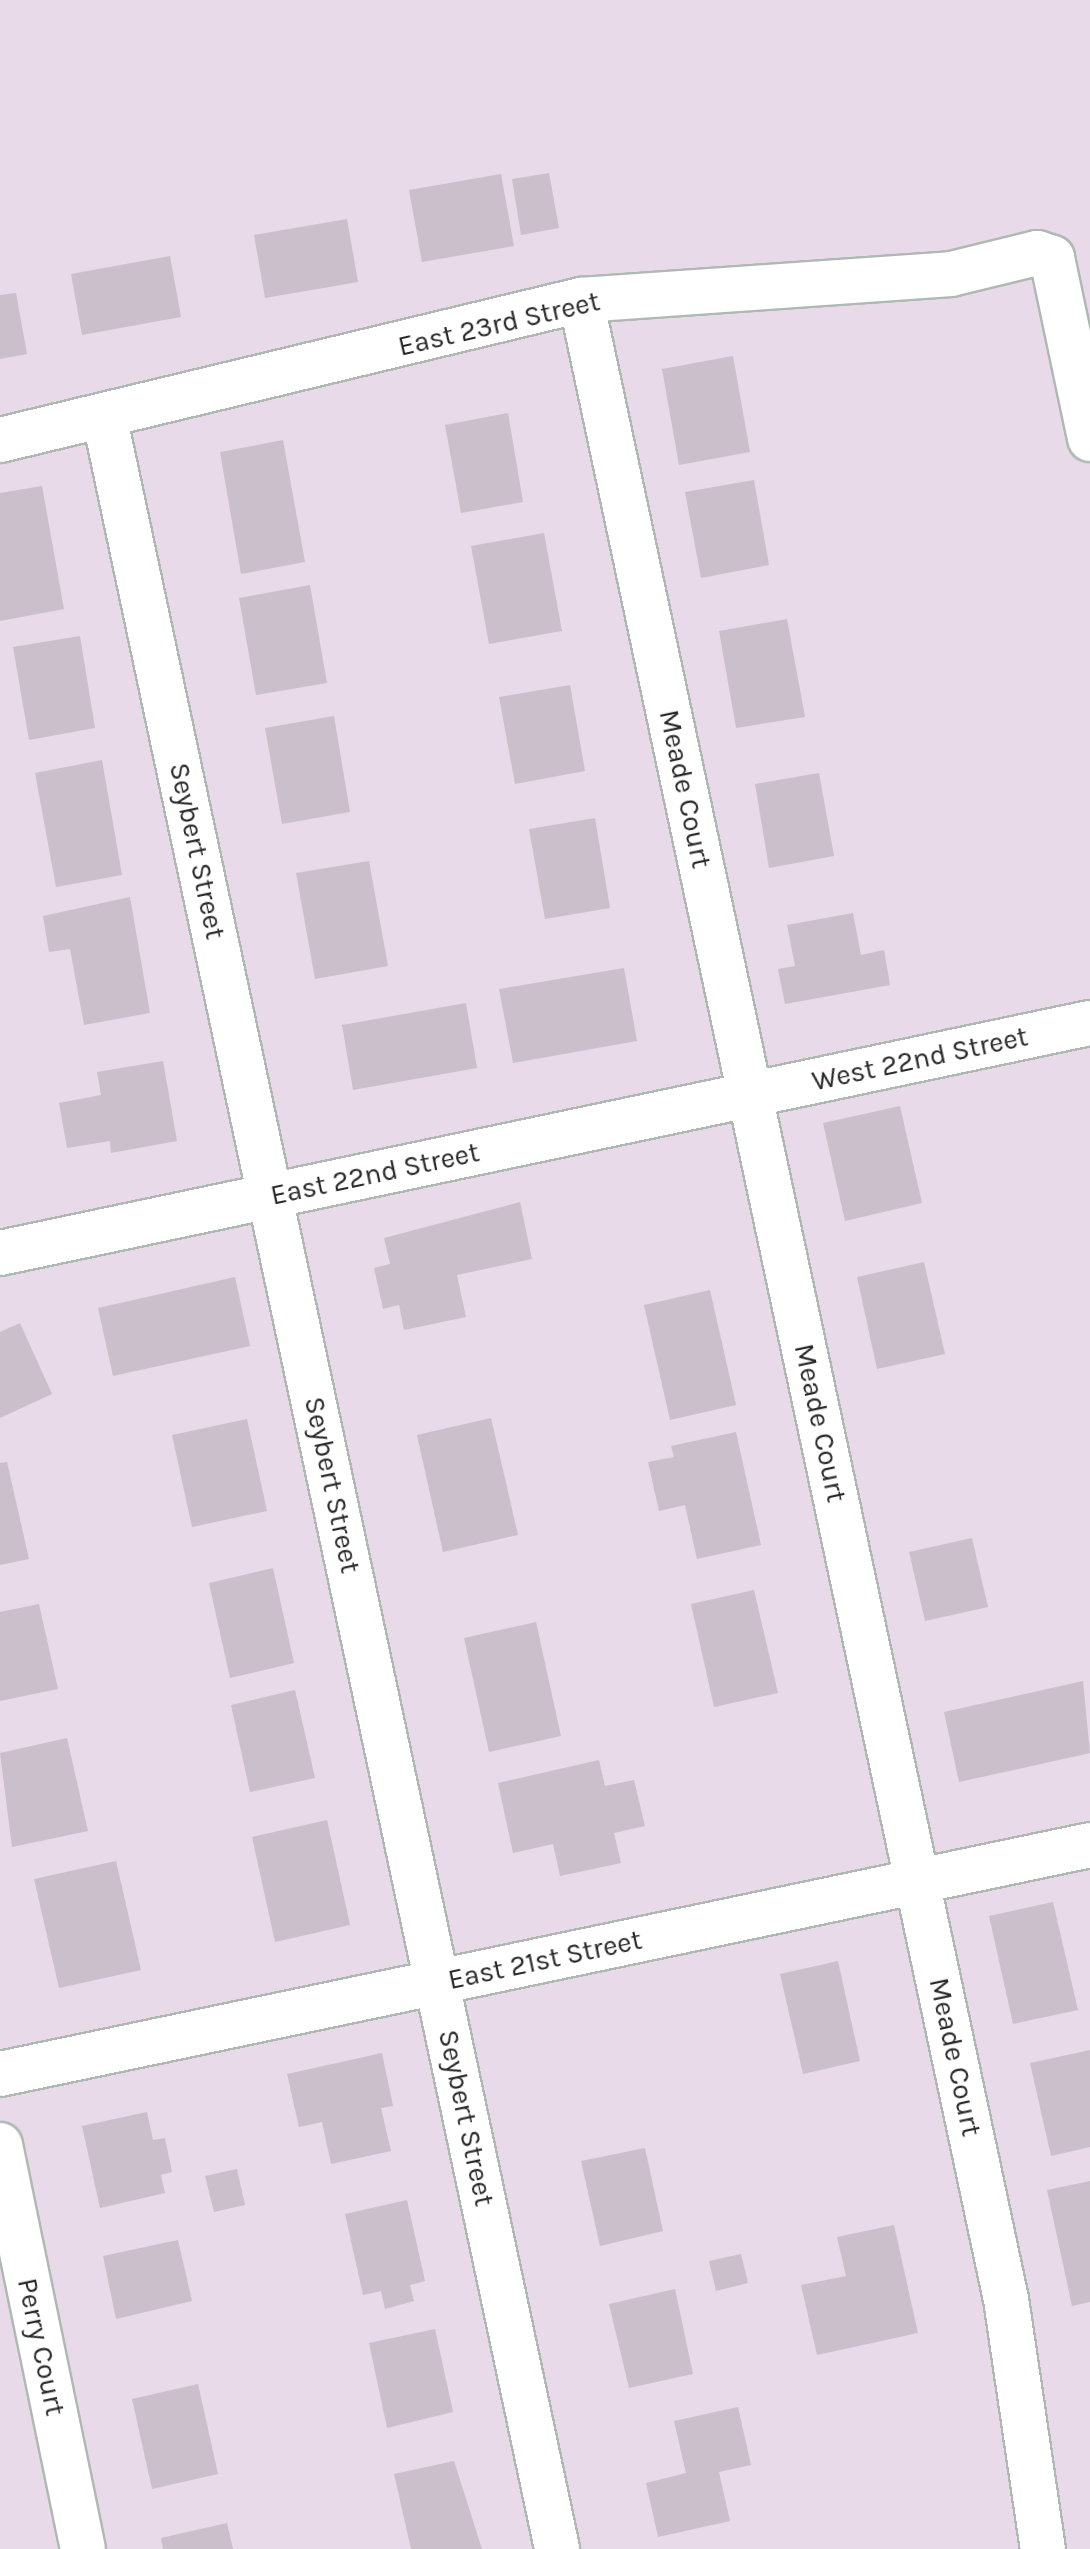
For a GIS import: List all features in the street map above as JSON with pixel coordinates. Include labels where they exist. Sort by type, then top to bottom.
[{"type":"street","name":"East 23rd Street","points":[[0,440],[105,420],[581,300],[951,274],[1037,253],[1052,258],[1090,439]]},
{"type":"street","name":"Meade Court","points":[[581,300],[1006,2299],[1043,2549]]},
{"type":"street","name":"Seybert Street","points":[[105,420],[557,2549]]},
{"type":"street","name":"West 22nd Street","points":[[750,1095],[1090,1023]]},
{"type":"street","name":"East 22nd Street","points":[[0,1253],[750,1095]]},
{"type":"street","name":"East 21st Street","points":[[0,2074],[1090,1845]]},
{"type":"street","name":"Perry Court","points":[[0,2145],[83,2549]]},
{"type":"building","points":[[549,173],[559,228],[521,235],[512,179]]},
{"type":"building","points":[[501,174],[514,246],[422,262],[409,190]]},
{"type":"building","points":[[347,219],[358,282],[265,298],[254,235]]},
{"type":"building","points":[[170,256],[181,317],[82,335],[71,274]]},
{"type":"building","points":[[16,293],[27,354],[0,359],[0,295]]},
{"type":"building","points":[[733,356],[750,452],[679,465],[662,369]]},
{"type":"building","points":[[508,413],[523,502],[461,513],[445,425]]},
{"type":"building","points":[[283,440],[305,562],[241,574],[220,452]]},
{"type":"building","points":[[754,480],[769,565],[701,578],[685,492]]},
{"type":"building","points":[[42,486],[64,609],[0,621],[0,493]]},
{"type":"building","points":[[544,533],[562,631],[489,644],[471,546]]},
{"type":"building","points":[[310,585],[327,683],[256,695],[239,598]]},
{"type":"building","points":[[787,619],[805,717],[736,728],[719,631]]},
{"type":"building","points":[[80,636],[95,728],[29,740],[13,647]]},
{"type":"building","points":[[570,685],[585,771],[515,784],[499,697]]},
{"type":"building","points":[[334,716],[350,812],[282,824],[265,728]]},
{"type":"building","points":[[102,760],[122,875],[56,887],[35,773]]},
{"type":"building","points":[[819,773],[834,856],[769,868],[755,784]]},
{"type":"building","points":[[595,818],[610,908],[545,919],[529,829]]},
{"type":"building","points":[[369,861],[388,966],[315,979],[296,873]]},
{"type":"building","points":[[130,897],[150,1013],[84,1025],[70,949],[49,952],[43,916]]},
{"type":"building","points":[[853,913],[861,955],[884,950],[890,985],[785,1004],[778,969],[795,966],[787,925]]},
{"type":"building","points":[[624,968],[637,1041],[513,1063],[499,989]]},
{"type":"building","points":[[466,1003],[477,1068],[353,1090],[342,1025]]},
{"type":"building","points":[[163,1061],[177,1141],[111,1153],[110,1141],[67,1148],[59,1103],[101,1095],[97,1072]]},
{"type":"building","points":[[900,1106],[922,1203],[845,1221],[823,1123]]},
{"type":"building","points":[[520,1202],[532,1259],[457,1275],[466,1317],[404,1330],[399,1305],[383,1309],[374,1268],[390,1264],[384,1238]]},
{"type":"building","points":[[924,1262],[945,1354],[877,1369],[857,1277]]},
{"type":"building","points":[[235,1277],[250,1346],[113,1376],[98,1308]]},
{"type":"building","points":[[710,1290],[736,1405],[670,1420],[644,1305]]},
{"type":"building","points":[[20,1323],[52,1394],[0,1418],[0,1332]]},
{"type":"building","points":[[491,1418],[518,1535],[443,1552],[417,1435]]},
{"type":"building","points":[[247,1419],[267,1511],[192,1527],[172,1435]]},
{"type":"building","points":[[736,1432],[761,1545],[697,1559],[685,1505],[659,1511],[648,1462],[674,1457],[671,1446]]},
{"type":"building","points":[[7,1462],[29,1559],[0,1565],[0,1463]]},
{"type":"building","points":[[972,1538],[988,1607],[925,1621],[909,1552]]},
{"type":"building","points":[[273,1568],[294,1663],[230,1678],[209,1583]]},
{"type":"building","points":[[754,1590],[778,1693],[714,1707],[691,1604]]},
{"type":"building","points":[[39,1604],[58,1689],[0,1701],[0,1612]]},
{"type":"building","points":[[536,1622],[561,1736],[489,1752],[464,1638]]},
{"type":"building","points":[[1083,1681],[1090,1753],[959,1782],[944,1712]]},
{"type":"building","points":[[295,1690],[315,1778],[250,1792],[231,1705]]},
{"type":"building","points":[[67,1738],[88,1831],[12,1847],[0,1753]]},
{"type":"building","points":[[599,1760],[605,1786],[634,1780],[645,1826],[614,1833],[621,1863],[560,1876],[553,1844],[513,1853],[498,1783]]},
{"type":"building","points":[[327,1820],[350,1925],[275,1942],[252,1837]]},
{"type":"building","points":[[116,1861],[141,1970],[59,1988],[34,1879]]},
{"type":"building","points":[[1053,1902],[1078,2010],[1013,2024],[989,1916]]},
{"type":"building","points":[[838,1961],[860,2061],[803,2074],[780,1974]]},
{"type":"building","points":[[1090,2050],[1090,2147],[1051,2156],[1030,2063]]},
{"type":"building","points":[[382,2053],[393,2106],[381,2108],[391,2151],[331,2164],[322,2122],[299,2127],[287,2074]]},
{"type":"building","points":[[147,2112],[153,2140],[165,2138],[172,2172],[161,2175],[165,2193],[100,2208],[82,2126]]},
{"type":"building","points":[[645,2148],[663,2231],[600,2246],[581,2161]]},
{"type":"building","points":[[237,2169],[245,2205],[214,2212],[205,2176]]},
{"type":"building","points":[[1090,2181],[1090,2302],[1072,2306],[1047,2190]]},
{"type":"building","points":[[407,2200],[425,2281],[410,2285],[414,2301],[385,2309],[381,2291],[363,2295],[345,2214]]},
{"type":"building","points":[[894,2225],[918,2333],[817,2355],[801,2285],[846,2276],[837,2237]]},
{"type":"building","points":[[178,2240],[192,2301],[116,2319],[103,2256]]},
{"type":"building","points":[[741,2254],[748,2283],[716,2291],[709,2261]]},
{"type":"building","points":[[675,2289],[693,2374],[629,2388],[609,2304]]},
{"type":"building","points":[[435,2329],[453,2412],[387,2428],[369,2343]]},
{"type":"building","points":[[198,2384],[218,2474],[152,2489],[132,2399]]},
{"type":"building","points":[[738,2407],[751,2465],[719,2472],[730,2521],[658,2537],[646,2483],[686,2473],[674,2421]]},
{"type":"building","points":[[454,2461],[482,2549],[411,2549],[394,2474]]},
{"type":"building","points":[[227,2523],[233,2549],[163,2549],[161,2538]]}]
